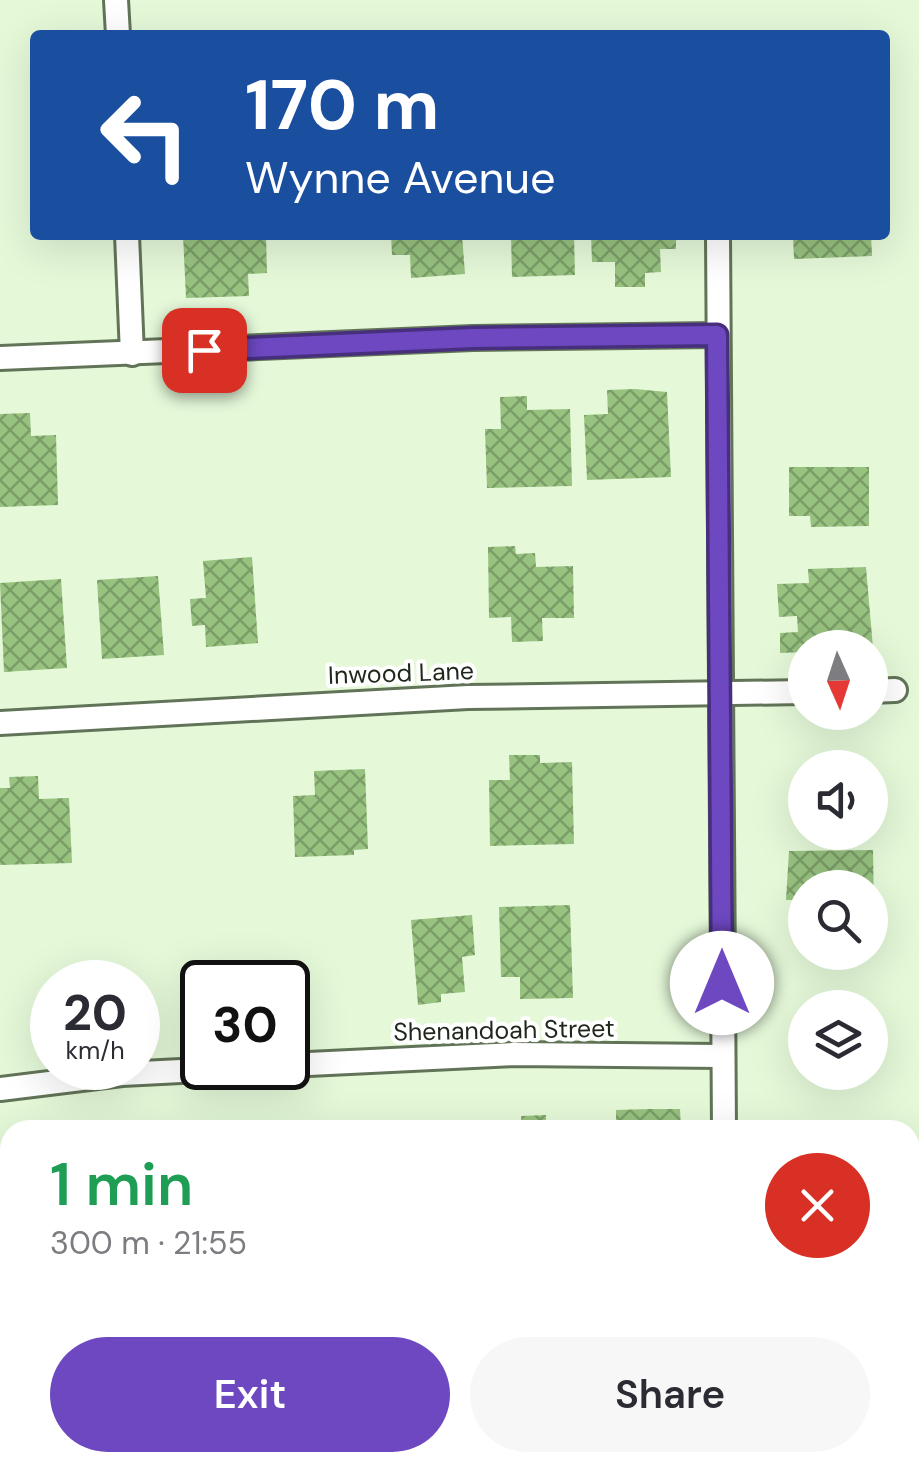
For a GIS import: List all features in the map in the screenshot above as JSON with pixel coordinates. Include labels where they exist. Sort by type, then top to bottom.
[{"type":"street","points":[[116,0],[118,30]]},
{"type":"street","points":[[127,240],[132,354]]},
{"type":"street","points":[[718,240],[724,1120]]},
{"type":"street","points":[[0,358],[455,338],[717,335]]},
{"type":"street","points":[[888,690],[895,690]]},
{"type":"street","name":"Inwood Lane","points":[[0,723],[468,697],[788,692]]},
{"type":"street","name":"Shenandoah Street","points":[[310,1064],[485,1055],[722,1056]]},
{"type":"street","points":[[0,1089],[180,1071]]},
{"type":"building","points":[[183,240],[266,240],[267,273],[248,274],[249,296],[186,298]]},
{"type":"building","points":[[391,240],[462,240],[465,274],[411,278],[410,255],[392,255]]},
{"type":"building","points":[[511,240],[574,240],[575,275],[512,277]]},
{"type":"building","points":[[591,240],[676,240],[676,249],[660,249],[661,272],[645,273],[645,287],[615,287],[615,262],[592,262]]},
{"type":"building","points":[[793,240],[871,240],[872,256],[794,259]]},
{"type":"building","points":[[607,390],[667,392],[671,477],[587,480],[584,415],[608,414]]},
{"type":"building","points":[[527,396],[527,410],[570,409],[572,486],[487,488],[485,429],[501,429],[500,397]]},
{"type":"building","points":[[30,413],[31,436],[56,435],[58,505],[0,507],[0,414]]},
{"type":"building","points":[[789,467],[869,467],[869,526],[811,527],[810,516],[789,516]]},
{"type":"building","points":[[515,546],[516,554],[535,553],[536,567],[573,566],[574,618],[542,618],[543,641],[512,642],[511,617],[489,618],[488,547]]},
{"type":"building","points":[[252,557],[258,643],[206,647],[205,625],[192,626],[190,599],[206,598],[203,561]]},
{"type":"building","points":[[866,567],[871,630],[798,630],[797,616],[779,617],[777,584],[809,583],[808,569]]},
{"type":"building","points":[[158,576],[164,655],[102,659],[97,580]]},
{"type":"building","points":[[61,579],[67,668],[4,672],[0,583]]},
{"type":"building","points":[[780,633],[788,633],[788,653],[780,653]]},
{"type":"building","points":[[509,755],[540,755],[540,763],[572,762],[574,844],[490,846],[489,780],[510,780]]},
{"type":"building","points":[[365,769],[368,849],[354,850],[354,855],[295,857],[293,796],[315,795],[314,771]]},
{"type":"building","points":[[38,776],[39,799],[69,798],[72,863],[0,865],[0,788],[10,788],[9,777]]},
{"type":"building","points":[[873,850],[873,870],[788,870],[786,900],[789,851]]},
{"type":"building","points":[[570,905],[573,998],[520,999],[520,977],[501,977],[499,907]]},
{"type":"building","points":[[472,915],[475,955],[462,957],[465,992],[441,994],[441,1002],[418,1005],[411,920]]},
{"type":"building","points":[[680,1109],[681,1120],[616,1120],[616,1110]]},
{"type":"building","points":[[546,1115],[546,1120],[521,1120],[521,1116]]},
{"type":"route","points":[[204,350],[473,338],[717,335],[722,983]]}]
